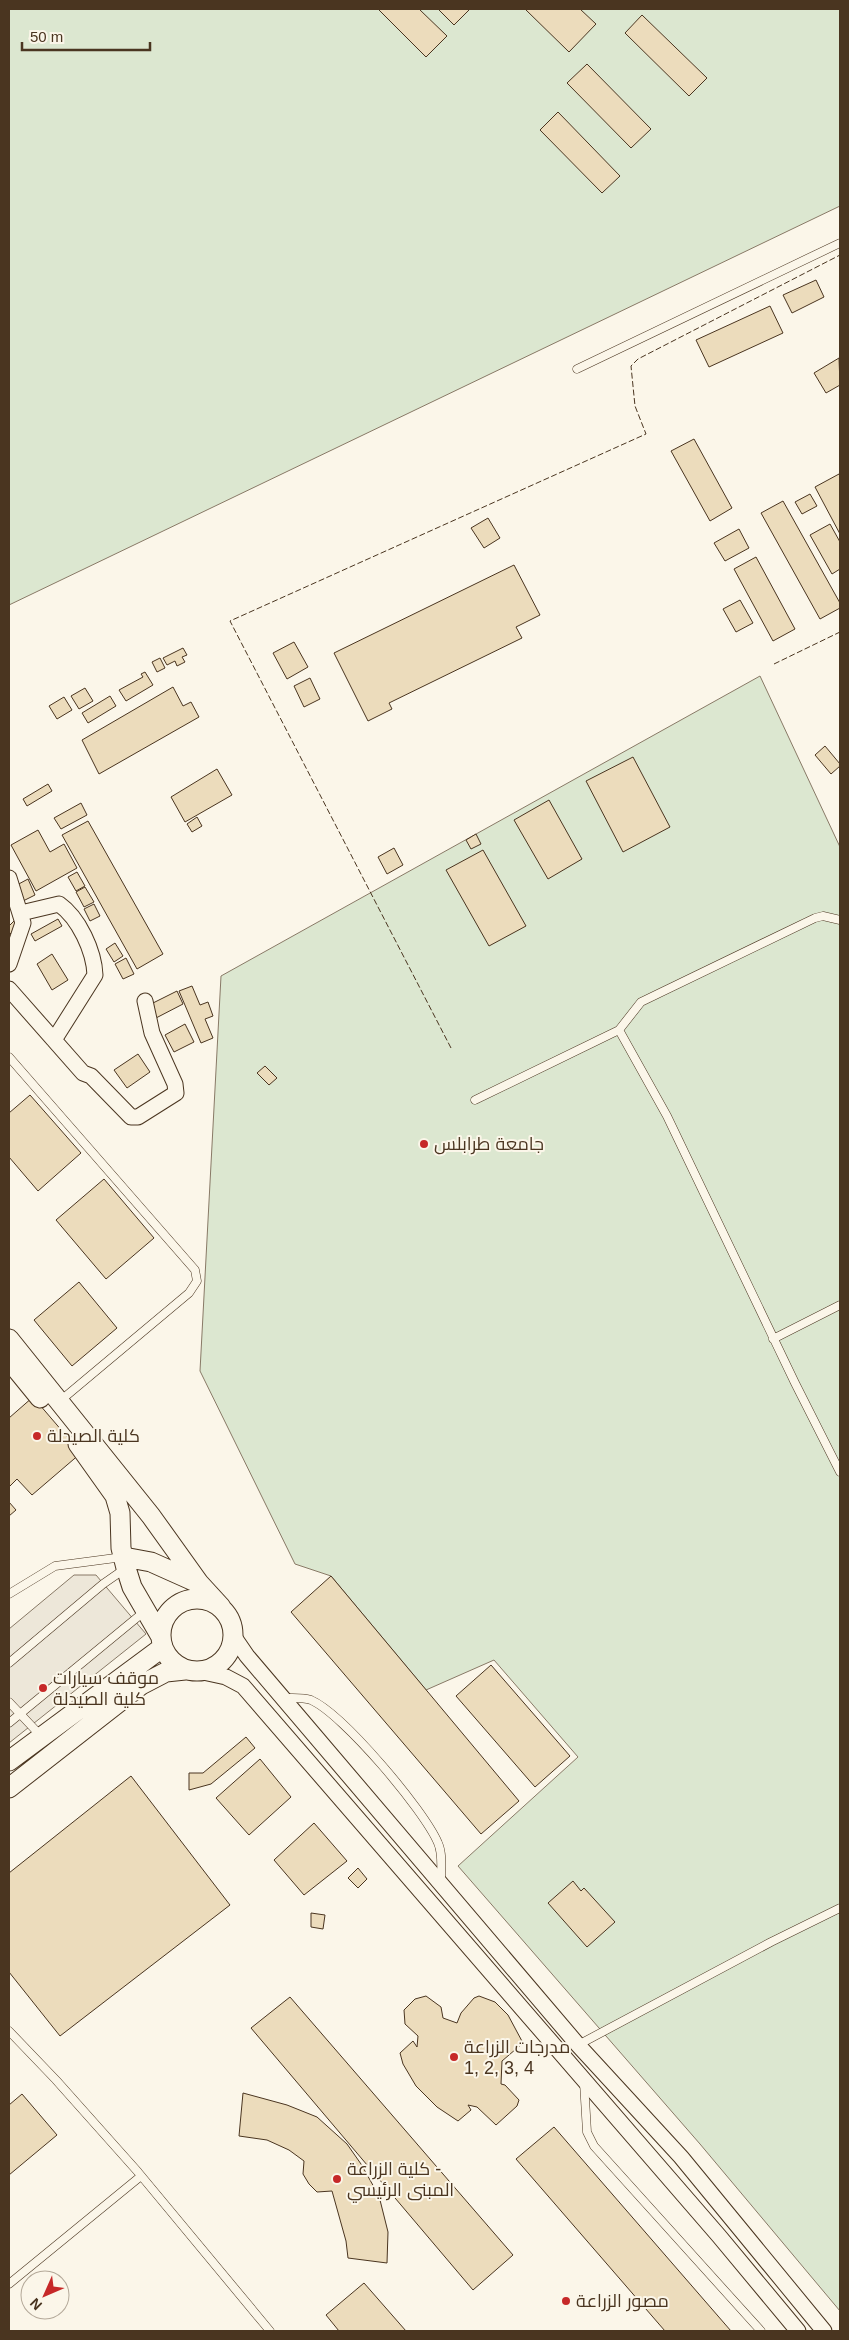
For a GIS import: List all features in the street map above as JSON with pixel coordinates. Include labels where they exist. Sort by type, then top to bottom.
[{"type":"street","points":[[9,878],[23,923],[9,964]]},
{"type":"street","points":[[21,912],[59,904],[70,912],[91,952],[95,964],[95,975],[54,1040]]},
{"type":"street","points":[[9,989],[83,1073],[92,1076],[131,1117],[138,1117],[176,1093],[175,1084],[152,1033],[145,1001]]},
{"type":"street","points":[[9,1339],[151,1516],[199,1583],[231,1621],[234,1637],[247,1656],[578,2045],[681,2157],[824,2331]]},
{"type":"street","points":[[9,1360],[83,1450],[114,1496],[120,1513],[121,1548],[132,1586],[172,1661],[194,1671],[226,1677],[243,1686],[719,2236],[798,2331]]},
{"type":"street","points":[[125,1563],[151,1562],[199,1583]]},
{"type":"street","points":[[9,1761],[162,1642],[165,1617],[180,1602],[201,1599],[212,1602],[221,1608]]},
{"type":"street","points":[[9,1788],[141,1685],[166,1672],[194,1671],[218,1666],[230,1653],[234,1637]]},
{"type":"lane","points":[[577,370],[840,244]]},
{"type":"lane","points":[[476,1100],[619,1030],[642,1002],[816,918],[822,916],[840,920]]},
{"type":"lane","points":[[619,1030],[667,1116],[840,1472]]},
{"type":"lane","points":[[9,1058],[195,1270],[197,1281],[188,1293],[60,1401]]},
{"type":"lane","points":[[774,1339],[840,1305]]},
{"type":"lane","points":[[9,1663],[103,1584],[125,1563]]},
{"type":"lane","points":[[9,1594],[55,1566],[125,1563]]},
{"type":"lane","points":[[9,1724],[145,1611]]},
{"type":"lane","points":[[283,1698],[309,1699],[323,1708],[361,1742],[421,1814],[439,1844],[440,1883]]},
{"type":"lane","points":[[9,1702],[42,1736]]},
{"type":"lane","points":[[578,2045],[771,1942],[840,1908]]},
{"type":"lane","points":[[9,2031],[70,2095],[141,2176],[270,2331]]},
{"type":"lane","points":[[584,2082],[587,2132],[594,2146],[761,2331]]},
{"type":"lane","points":[[9,2284],[141,2176]]},
{"type":"green space","points":[[9,9],[840,9],[840,206],[9,605]]},
{"type":"green space","points":[[760,676],[840,847],[840,2311],[700,2144],[458,1866],[578,1757],[494,1660],[426,1690],[331,1576],[295,1564],[200,1371],[221,976]]},
{"type":"shaded area","name":"موقف سيارات كلية الصيدلة","points":[[74,1575],[96,1575],[146,1634],[9,1743],[9,1629]]},
{"type":"building","points":[[378,9],[419,9],[447,36],[426,57]]},
{"type":"building","points":[[438,9],[470,9],[454,25]]},
{"type":"building","points":[[525,9],[580,9],[596,24],[569,52]]},
{"type":"building","points":[[642,15],[707,78],[689,96],[625,33]]},
{"type":"building","points":[[587,64],[651,129],[631,148],[567,83]]},
{"type":"building","points":[[558,112],[620,176],[602,193],[540,130]]},
{"type":"building","points":[[816,280],[824,297],[792,313],[783,295]]},
{"type":"building","points":[[770,306],[783,333],[709,367],[696,340]]},
{"type":"building","points":[[839,358],[840,385],[826,393],[814,373]]},
{"type":"building","points":[[694,439],[732,508],[710,521],[671,451]]},
{"type":"building","points":[[839,474],[840,477],[840,534],[815,487]]},
{"type":"building","points":[[810,494],[817,506],[802,514],[795,502]]},
{"type":"building","points":[[783,501],[840,603],[840,608],[820,619],[761,513]]},
{"type":"building","points":[[488,518],[500,538],[484,548],[471,528]]},
{"type":"building","points":[[830,524],[840,542],[840,569],[832,574],[810,535]]},
{"type":"building","points":[[739,529],[749,548],[725,561],[714,543]]},
{"type":"building","points":[[756,557],[795,629],[773,641],[734,569]]},
{"type":"building","points":[[514,565],[540,615],[516,627],[522,638],[389,703],[392,709],[368,721],[334,653]]},
{"type":"building","points":[[740,600],[753,623],[736,632],[723,609]]},
{"type":"building","points":[[294,642],[308,667],[287,679],[273,653]]},
{"type":"building","points":[[183,648],[187,655],[182,657],[185,662],[177,666],[175,661],[167,665],[163,658]]},
{"type":"building","points":[[160,658],[165,668],[157,672],[152,662]]},
{"type":"building","points":[[145,672],[153,685],[126,701],[119,690],[143,677],[141,674]]},
{"type":"building","points":[[310,678],[320,699],[304,707],[294,686]]},
{"type":"building","points":[[173,687],[183,706],[191,702],[199,717],[99,774],[82,740]]},
{"type":"building","points":[[85,688],[93,701],[79,709],[71,696]]},
{"type":"building","points":[[110,696],[116,706],[88,723],[82,713]]},
{"type":"building","points":[[64,697],[72,710],[57,719],[49,706]]},
{"type":"building","points":[[825,746],[840,764],[831,774],[815,755]]},
{"type":"building","points":[[633,757],[670,827],[623,852],[586,781]]},
{"type":"building","points":[[217,769],[232,795],[185,822],[171,797]]},
{"type":"building","points":[[48,784],[52,791],[27,806],[23,799]]},
{"type":"building","points":[[549,800],[582,859],[548,879],[514,820]]},
{"type":"building","points":[[81,803],[87,815],[61,829],[54,818]]},
{"type":"building","points":[[197,817],[202,826],[192,832],[187,824]]},
{"type":"building","points":[[88,821],[163,954],[137,969],[62,835]]},
{"type":"building","points":[[38,830],[50,852],[64,844],[77,868],[36,891],[11,845]]},
{"type":"building","points":[[476,834],[481,844],[471,849],[466,840]]},
{"type":"building","points":[[394,848],[403,865],[387,874],[378,857]]},
{"type":"building","points":[[483,850],[526,926],[489,946],[446,870]]},
{"type":"building","points":[[77,872],[85,886],[76,891],[68,877]]},
{"type":"building","points":[[28,879],[35,895],[23,901],[15,886]]},
{"type":"building","points":[[85,887],[94,902],[84,907],[76,892]]},
{"type":"building","points":[[94,904],[100,916],[90,921],[84,909]]},
{"type":"building","points":[[58,919],[62,926],[35,941],[31,934]]},
{"type":"building","points":[[14,921],[18,926],[9,935],[9,926]]},
{"type":"building","points":[[115,943],[123,956],[114,962],[106,949]]},
{"type":"building","points":[[52,954],[68,980],[52,990],[37,964]]},
{"type":"building","points":[[126,958],[134,974],[123,979],[115,964]]},
{"type":"building","points":[[192,986],[200,1005],[208,1002],[213,1016],[205,1019],[213,1038],[201,1043],[179,991]]},
{"type":"building","points":[[177,991],[183,1004],[156,1018],[149,1005]]},
{"type":"building","points":[[185,1024],[194,1042],[174,1052],[165,1035]]},
{"type":"building","points":[[138,1054],[150,1072],[127,1088],[114,1070]]},
{"type":"building","points":[[265,1066],[277,1078],[269,1085],[257,1073]]},
{"type":"building","points":[[30,1095],[81,1153],[38,1191],[9,1157],[9,1113]]},
{"type":"building","points":[[104,1179],[154,1238],[106,1279],[56,1220]]},
{"type":"building","points":[[79,1282],[117,1328],[72,1366],[34,1320]]},
{"type":"building","name":"كلية الصيدلة","points":[[33,1397],[81,1453],[32,1495],[17,1479],[9,1487],[9,1418]]},
{"type":"building","points":[[9,1502],[16,1510],[9,1516]]},
{"type":"building","points":[[331,1576],[519,1801],[481,1834],[291,1612]]},
{"type":"building","points":[[491,1665],[570,1756],[535,1787],[456,1696]]},
{"type":"building","points":[[246,1737],[255,1748],[211,1784],[189,1790],[189,1773],[203,1773]]},
{"type":"building","points":[[260,1759],[291,1797],[249,1835],[216,1798]]},
{"type":"building","points":[[131,1776],[230,1905],[60,2036],[9,1972],[9,1873]]},
{"type":"building","points":[[314,1823],[347,1861],[304,1895],[274,1860]]},
{"type":"building","points":[[358,1868],[367,1879],[358,1888],[348,1878]]},
{"type":"building","points":[[573,1881],[581,1891],[584,1888],[615,1922],[587,1947],[548,1903]]},
{"type":"building","points":[[311,1913],[325,1915],[323,1929],[311,1927]]},
{"type":"building","name":"مدرجات الزراعة 1, 2, 3, 4","points":[[426,1996],[441,2007],[443,2018],[457,2023],[461,2013],[474,1998],[479,1996],[495,2002],[508,2015],[523,2043],[502,2061],[501,2084],[505,2085],[519,2100],[517,2106],[496,2125],[477,2107],[468,2105],[471,2110],[458,2121],[437,2107],[416,2086],[403,2064],[400,2053],[413,2041],[417,2047],[418,2036],[405,2024],[404,2010],[415,1999]]},
{"type":"building","points":[[290,1997],[513,2255],[473,2290],[251,2028]]},
{"type":"building","name":"كلية الزراعة - المبنى الرئيسي","points":[[243,2093],[287,2105],[317,2117],[347,2144],[379,2196],[388,2232],[387,2263],[348,2258],[346,2241],[332,2191],[317,2192],[309,2184],[303,2174],[304,2161],[289,2150],[267,2140],[239,2136]]},
{"type":"building","points":[[22,2094],[57,2135],[9,2175],[9,2105]]},
{"type":"building","points":[[554,2127],[731,2331],[665,2331],[516,2159]]},
{"type":"building","points":[[364,2283],[406,2331],[339,2331],[326,2315]]},
{"type":"fence","points":[[451,1048],[230,621],[646,434],[635,406],[631,366],[638,359],[840,255]]},
{"type":"fence","points":[[774,664],[840,632]]},
{"type":"place","name":"جامعة طرابلس","points":[[424,1144]]},
{"type":"place","name":"كلية الصيدلة","points":[[37,1436]]},
{"type":"place","name":"موقف سيارات كلية الصيدلة","points":[[43,1688]]},
{"type":"place","name":"مدرجات الزراعة 1, 2, 3, 4","points":[[454,2057]]},
{"type":"place","name":"كلية الزراعة - المبنى الرئيسي","points":[[337,2179]]},
{"type":"place","name":"مصور الزراعة","points":[[566,2301]]}]
